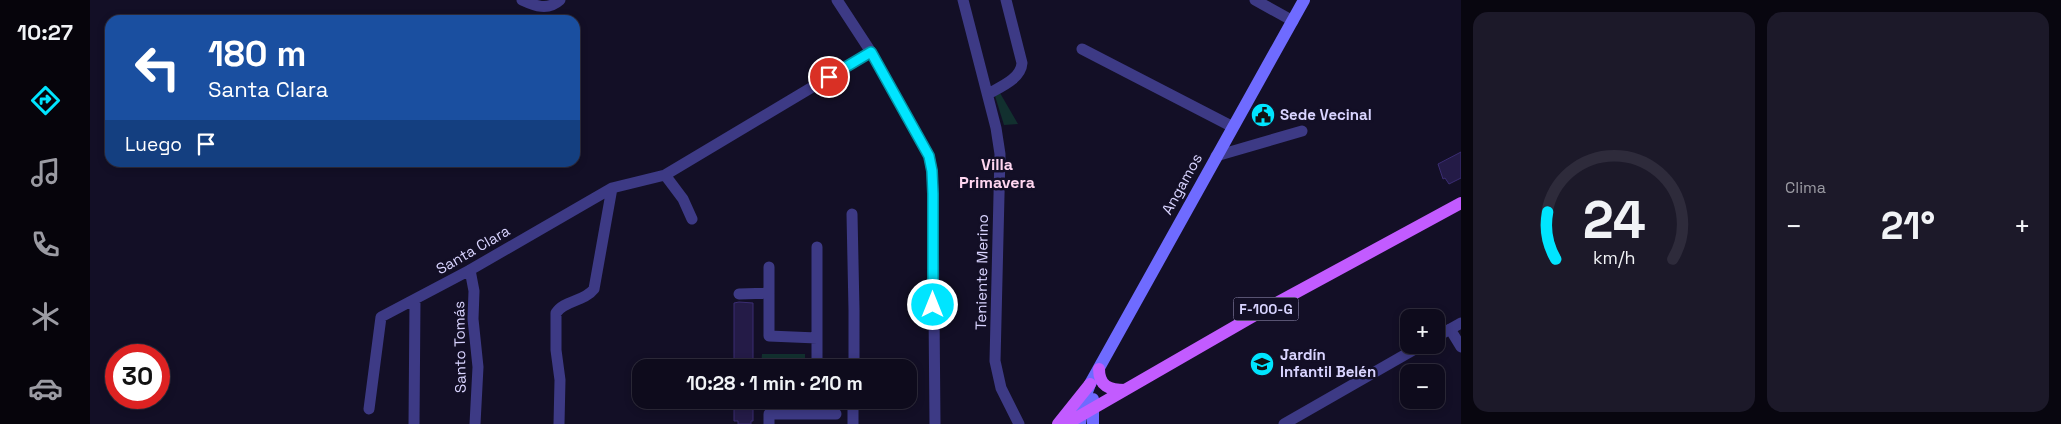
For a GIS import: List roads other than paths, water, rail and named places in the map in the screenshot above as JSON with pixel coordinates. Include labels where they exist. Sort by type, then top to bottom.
[{"type":"main road","name":"F-100-G","points":[[1066,424],[1081,419],[1094,408],[1262,311],[1461,203]]},
{"type":"main road","points":[[1099,369],[1100,380],[1104,386],[1111,389],[1125,390]]},
{"type":"main road","points":[[1058,424],[1090,384]]},
{"type":"street","points":[[522,0],[542,7],[551,6],[560,0]]},
{"type":"street","points":[[837,0],[871,52],[924,145],[932,171],[935,424]]},
{"type":"street","name":"Teniente Merino","points":[[963,0],[988,94],[1000,154],[995,361],[1000,388],[1019,424]]},
{"type":"street","points":[[988,94],[1012,79],[1022,69],[1006,0]]},
{"type":"street","points":[[1255,0],[1292,21]]},
{"type":"street","name":"Angamos","points":[[1081,419],[1090,384],[1304,0]]},
{"type":"street","points":[[1082,49],[1233,126]]},
{"type":"street","name":"Santa Clara","points":[[370,409],[381,317],[470,270],[612,188],[665,175],[871,52]]},
{"type":"street","points":[[1216,156],[1302,131]]},
{"type":"street","points":[[665,175],[684,199],[692,219]]},
{"type":"street","points":[[559,424],[560,380],[556,350],[556,313],[559,308],[588,297],[594,289],[612,188]]},
{"type":"street","points":[[852,214],[854,359]]},
{"type":"street","points":[[817,247],[817,359]]},
{"type":"street","points":[[769,266],[768,336],[817,338]]},
{"type":"street","name":"Santo Tomás","points":[[470,270],[474,291],[474,332],[478,367],[475,424]]},
{"type":"street","points":[[739,294],[769,293]]},
{"type":"street","points":[[414,424],[415,300]]},
{"type":"street","points":[[1445,332],[1461,322]]},
{"type":"street","points":[[1450,329],[1461,347]]},
{"type":"street","points":[[1284,424],[1303,420],[1408,354]]},
{"type":"street","points":[[1090,384],[1094,408],[1093,424]]},
{"type":"street","points":[[816,409],[816,414]]},
{"type":"street","points":[[853,409],[853,424]]},
{"type":"street","points":[[769,424],[769,414],[836,414]]},
{"type":"place","name":"Sede Vecinal","points":[[1263,115]]},
{"type":"place","name":"Jardín Infantil Belén","points":[[1262,364]]},
{"type":"district","name":"Villa Primavera","points":[[997,173]]}]
